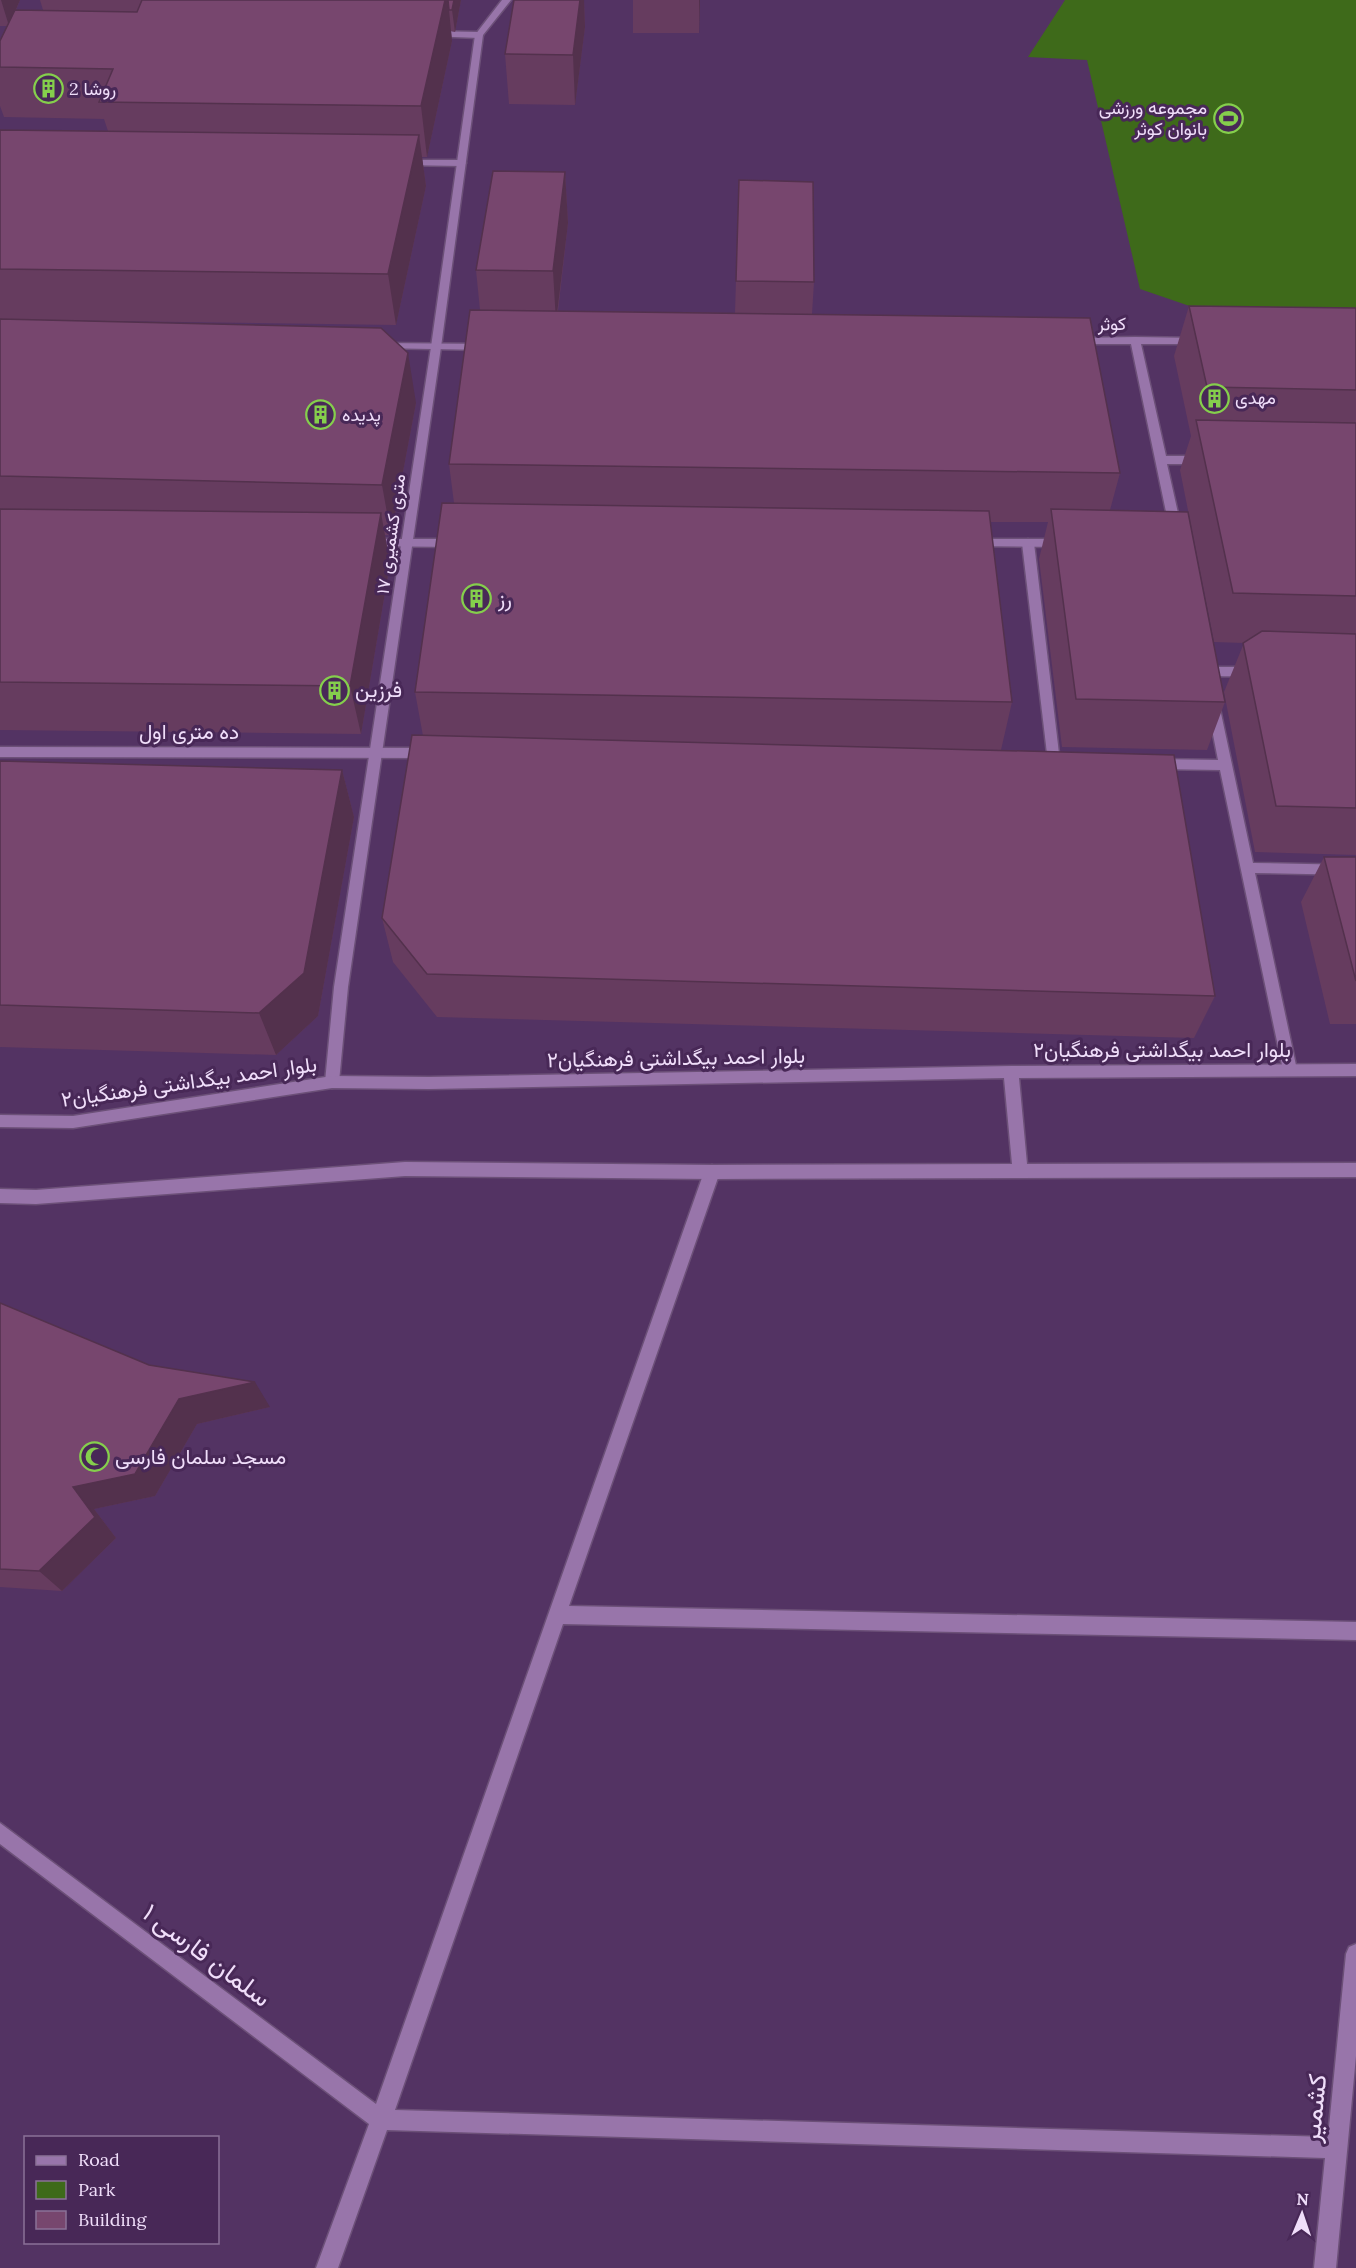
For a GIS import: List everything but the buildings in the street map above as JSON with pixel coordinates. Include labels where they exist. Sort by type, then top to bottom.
[{"type":"street","points":[[421,34],[479,35],[507,0]]},
{"type":"street","name":"۱۷ متری کشمیری","points":[[332,1082],[341,987],[436,347],[479,35]]},
{"type":"street","points":[[390,162],[462,163]]},
{"type":"street","points":[[1135,340],[1161,460],[1172,543]]},
{"type":"street","name":"کوثر","points":[[1064,341],[1205,341]]},
{"type":"street","points":[[365,346],[495,347]]},
{"type":"street","points":[[1161,460],[1218,460]]},
{"type":"street","points":[[347,543],[467,543]]},
{"type":"street","points":[[957,543],[1075,543]]},
{"type":"street","points":[[1028,543],[1054,762]]},
{"type":"street","points":[[1264,671],[1207,677],[1290,1070]]},
{"type":"street","name":"ده متری اول","points":[[0,752],[437,753]]},
{"type":"street","points":[[1146,764],[1225,765]]},
{"type":"street","points":[[1248,868],[1356,870]]},
{"type":"street","name":"بلوار احمد بیگداشتی فرهنگیان۲","points":[[0,1121],[72,1122],[332,1082],[429,1083],[1011,1072],[1356,1070]]},
{"type":"street","points":[[1011,1072],[1020,1171]]},
{"type":"street","points":[[0,1196],[36,1197],[405,1170],[712,1172],[1356,1170]]},
{"type":"street","points":[[327,2268],[381,2120],[712,1172]]},
{"type":"street","points":[[557,1615],[1356,1630]]},
{"type":"street","name":"سلمان فارسی ۱","points":[[0,1832],[381,2120]]},
{"type":"street","name":"کشمیر","points":[[1325,2268],[1356,1954]]},
{"type":"street","points":[[381,2120],[1337,2148]]},
{"type":"green space","name":"مجموعه ورزشی بانوان کوثر","points":[[1065,0],[1356,0],[1356,312],[1210,313],[1140,289],[1087,60],[1028,57]]},
{"type":"place","name":"روشا 2","points":[[48,89]]},
{"type":"place","name":"مجموعه ورزشی بانوان کوثر","points":[[1228,118]]},
{"type":"place","name":"مهدی","points":[[1214,398]]},
{"type":"place","name":"پدیده","points":[[321,415]]},
{"type":"place","name":"رز","points":[[477,599]]},
{"type":"place","name":"فرزین","points":[[334,690]]},
{"type":"place","name":"مسجد سلمان فارسی","points":[[94,1457]]}]
